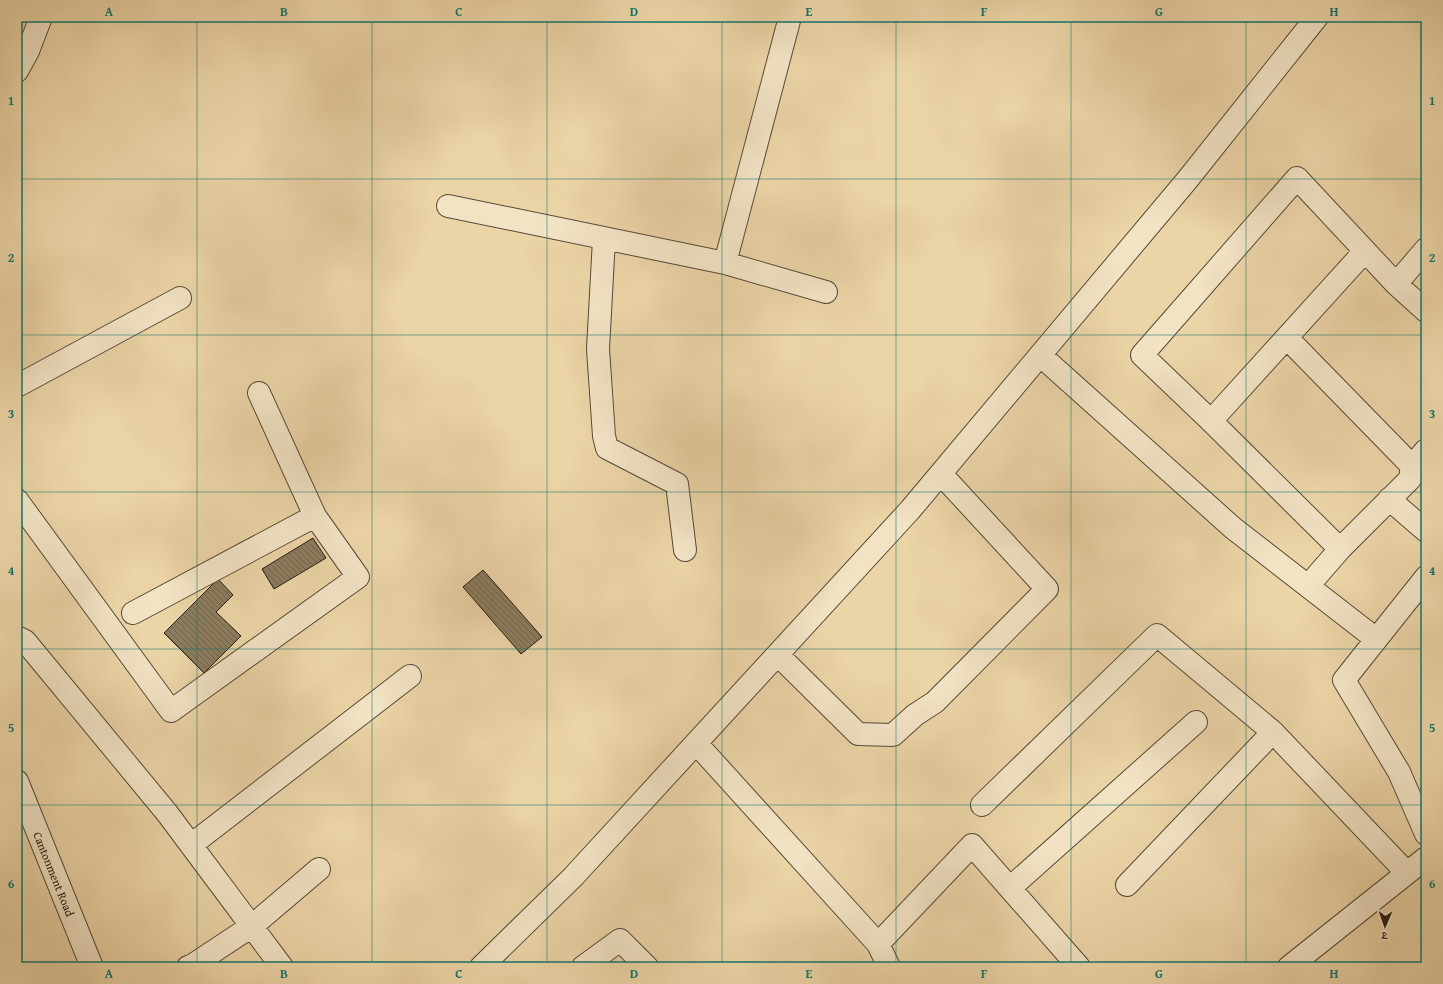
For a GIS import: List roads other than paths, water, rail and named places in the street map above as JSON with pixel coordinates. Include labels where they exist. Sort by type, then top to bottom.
[{"type":"street","points":[[17,71],[28,52],[41,17]]},
{"type":"street","points":[[725,263],[790,17]]},
{"type":"street","points":[[481,967],[573,877],[910,510],[1188,179],[1317,17]]},
{"type":"street","points":[[1340,549],[1142,354],[1297,178],[1396,284],[1426,311]]},
{"type":"street","points":[[448,206],[725,263],[826,292]]},
{"type":"street","points":[[604,239],[598,349],[604,436],[607,448],[677,484],[685,550]]},
{"type":"street","points":[[1396,284],[1426,249]]},
{"type":"street","points":[[1211,421],[1365,251]]},
{"type":"street","points":[[17,386],[180,298]]},
{"type":"street","points":[[1287,338],[1419,458],[1410,480],[1340,549],[1308,586]]},
{"type":"street","points":[[1040,355],[1233,528],[1376,639]]},
{"type":"street","points":[[17,500],[171,711],[358,577],[315,516],[259,393]]},
{"type":"street","points":[[778,654],[858,734],[893,735],[915,715],[935,702],[1047,589],[941,474]]},
{"type":"street","points":[[1390,499],[1426,531]]},
{"type":"street","points":[[132,613],[315,516]]},
{"type":"street","points":[[1426,577],[1344,680],[1399,772],[1426,834]]},
{"type":"street","points":[[982,805],[1158,635],[1273,732],[1407,873]]},
{"type":"street","points":[[17,637],[25,642],[167,813],[282,967]]},
{"type":"street","points":[[191,845],[410,676]]},
{"type":"street","points":[[1010,888],[1196,722]]},
{"type":"street","points":[[1127,885],[1273,732]]},
{"type":"street","points":[[696,743],[878,944],[889,967]]},
{"type":"street","name":"Cantonment Road","points":[[17,781],[22,809],[92,967]]},
{"type":"street","points":[[878,944],[972,845],[1079,967]]},
{"type":"street","points":[[1289,967],[1426,858]]},
{"type":"street","points":[[188,967],[252,926],[319,869]]},
{"type":"street","points":[[582,967],[620,940],[647,967]]}]
